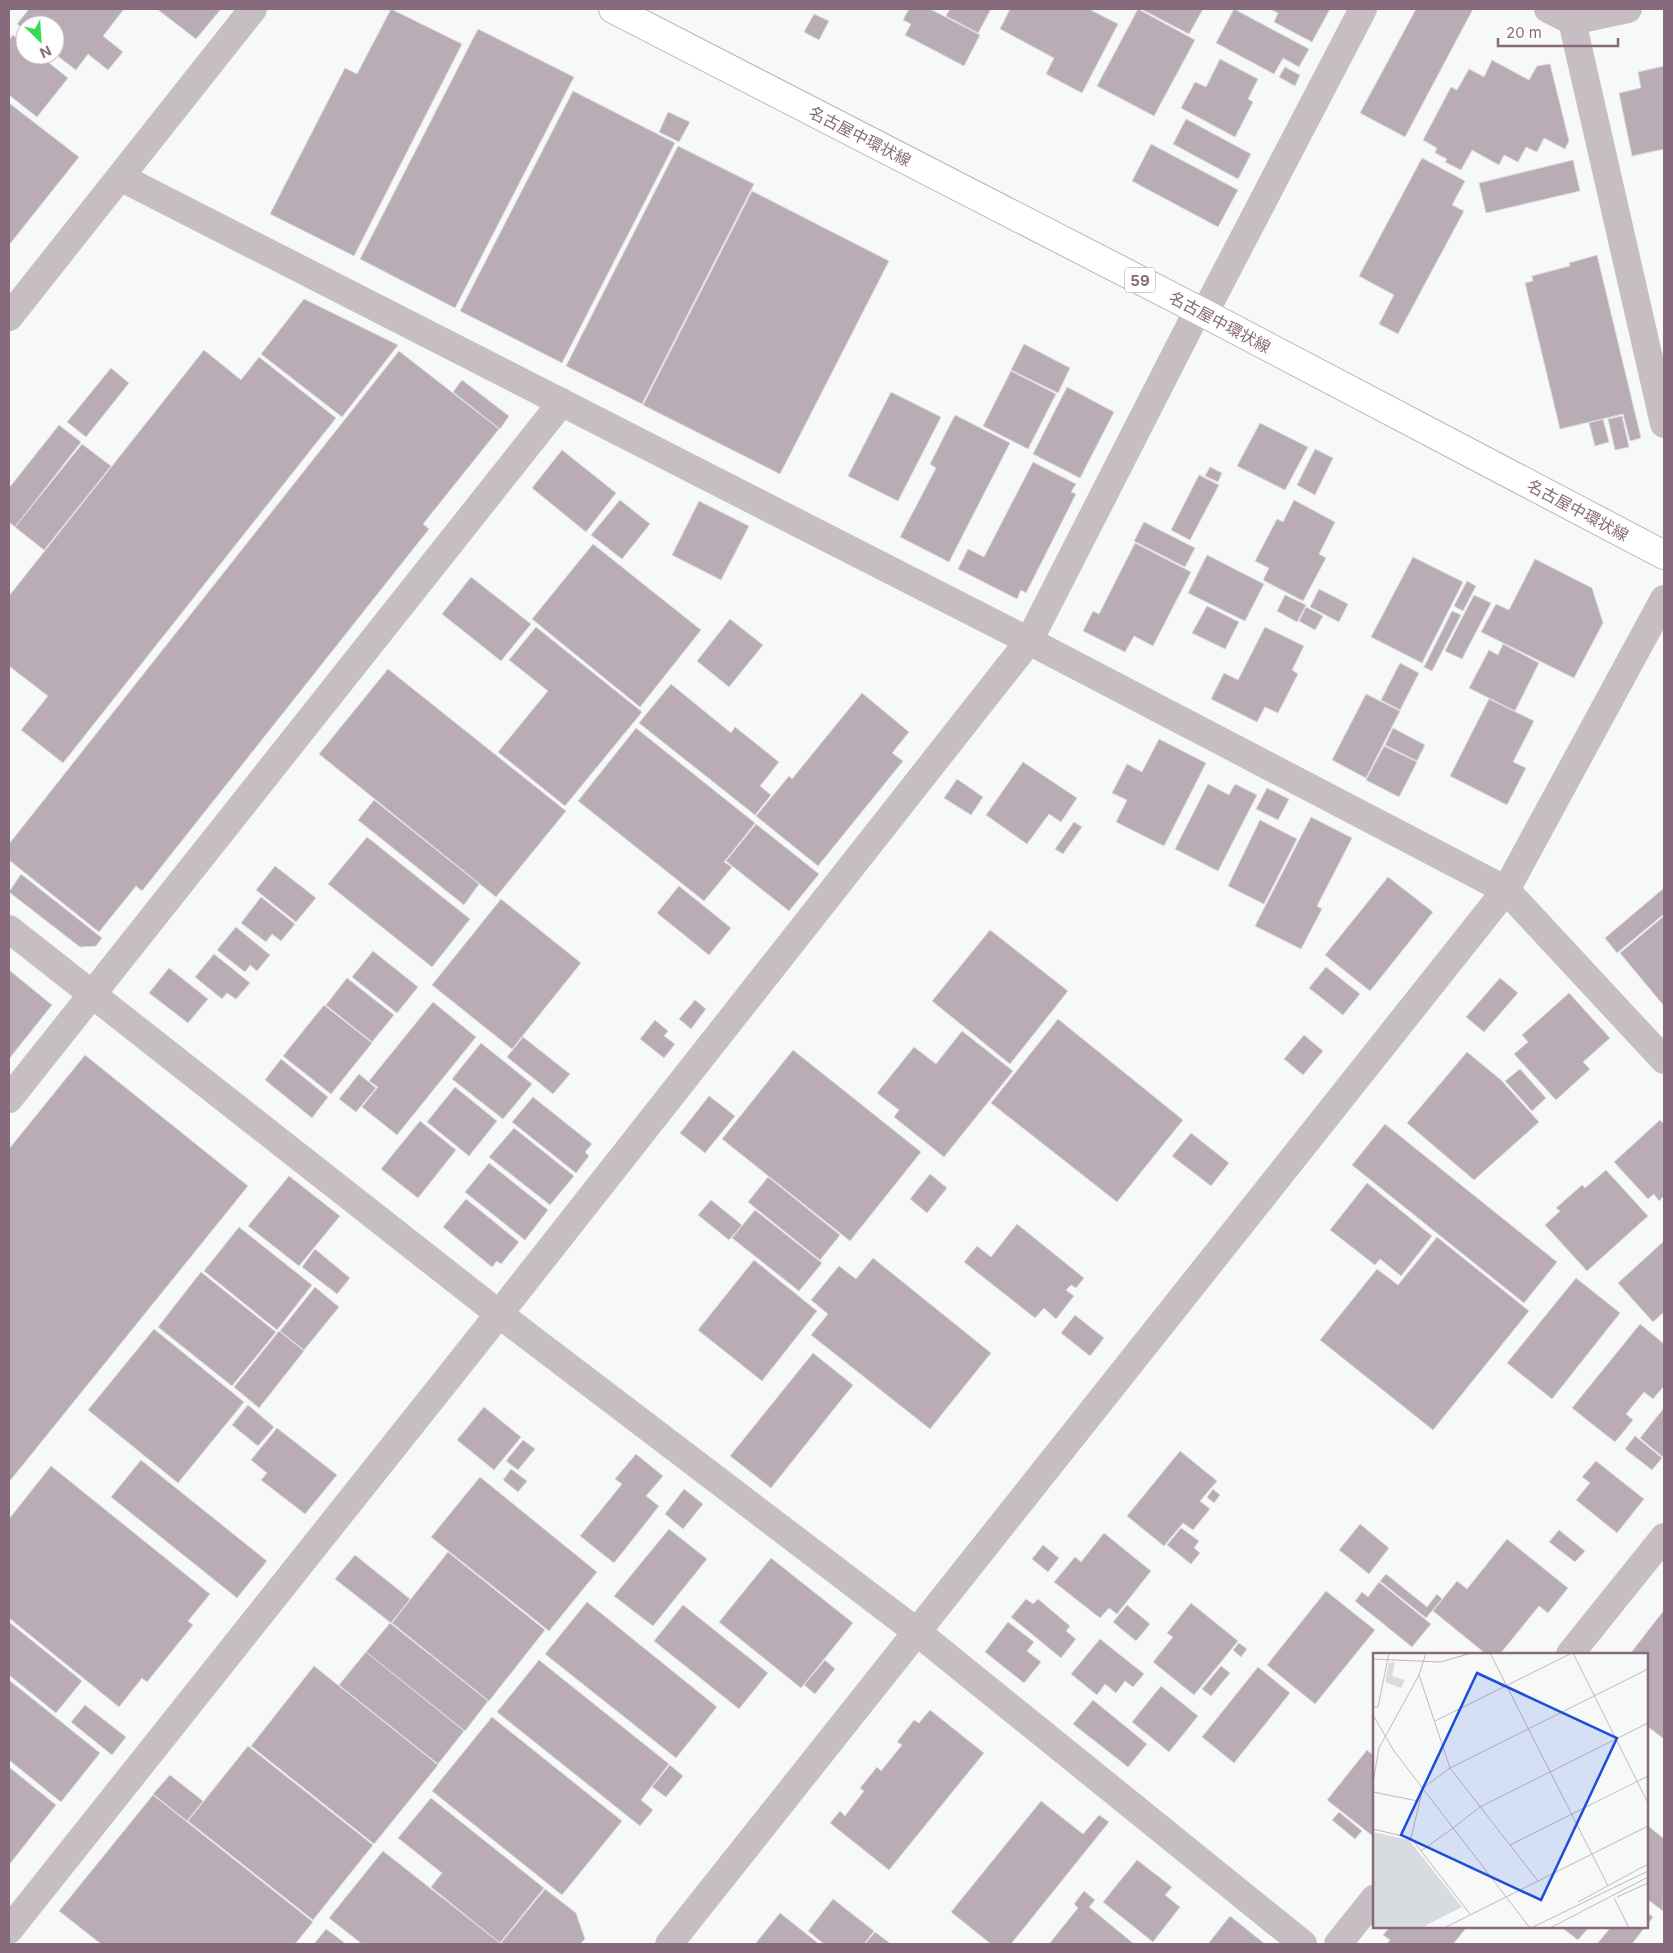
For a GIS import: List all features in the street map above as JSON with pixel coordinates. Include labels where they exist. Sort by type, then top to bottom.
[{"type":"main road","name":"名古屋中環状線","points":[[613,9],[1201,312],[1664,555]]},
{"type":"street","points":[[9,317],[253,9]]},
{"type":"street","points":[[9,1930],[500,1314],[1029,641],[1201,312],[1363,9]]},
{"type":"street","points":[[1548,9],[1572,21],[1628,9]]},
{"type":"street","points":[[1572,21],[1664,419]]},
{"type":"street","points":[[120,177],[1029,641],[1506,890],[1664,1060]]},
{"type":"street","points":[[9,1099],[562,402]]},
{"type":"street","points":[[669,1944],[1506,890],[1664,599]]},
{"type":"street","points":[[9,929],[500,1314],[917,1632],[1303,1944]]},
{"type":"street","points":[[1571,1653],[1664,1537]]},
{"type":"street","points":[[1338,1944],[1373,1900]]},
{"type":"street","points":[[9,1940],[14,1944]]},
{"type":"building","points":[[29,9],[124,9],[103,36],[123,52],[108,70],[88,54],[76,70],[65,62],[65,15],[24,15]]},
{"type":"building","points":[[157,9],[221,9],[196,39]]},
{"type":"building","points":[[391,9],[462,44],[354,256],[270,214],[345,68],[357,74]]},
{"type":"building","points":[[909,9],[930,9],[980,35],[964,66],[905,35],[911,24],[903,20]]},
{"type":"building","points":[[950,9],[991,9],[978,33],[946,16]]},
{"type":"building","points":[[1010,9],[1089,9],[1118,24],[1082,93],[1046,74],[1054,58],[1000,29]]},
{"type":"building","points":[[1138,9],[1195,40],[1154,116],[1097,86]]},
{"type":"building","points":[[1141,9],[1203,9],[1189,34]]},
{"type":"building","points":[[1234,9],[1309,49],[1299,67],[1283,58],[1274,74],[1216,43]]},
{"type":"building","points":[[1270,9],[1330,9],[1312,42],[1274,22],[1278,13]]},
{"type":"building","points":[[1416,9],[1473,9],[1405,137],[1360,113]]},
{"type":"building","points":[[814,14],[829,21],[819,40],[804,32]]},
{"type":"building","points":[[478,29],[574,77],[455,308],[360,259]]},
{"type":"building","points":[[13,35],[15,36],[15,65],[52,65],[68,78],[37,117],[9,95],[9,40]]},
{"type":"building","points":[[1220,59],[1258,79],[1248,99],[1253,102],[1235,137],[1181,108],[1195,82],[1206,87]]},
{"type":"building","points":[[1492,60],[1529,80],[1537,66],[1550,64],[1569,141],[1565,149],[1544,138],[1537,152],[1526,147],[1518,162],[1504,155],[1499,165],[1472,150],[1461,170],[1445,162],[1447,159],[1435,153],[1437,148],[1423,140],[1451,87],[1457,90],[1469,69],[1484,77]]},
{"type":"building","points":[[1664,66],[1664,149],[1632,156],[1619,93],[1641,88],[1638,72]]},
{"type":"building","points":[[1285,67],[1300,75],[1295,86],[1279,77]]},
{"type":"building","points":[[573,91],[675,143],[562,363],[460,311]]},
{"type":"building","points":[[9,103],[79,157],[9,245]]},
{"type":"building","points":[[668,112],[690,122],[679,142],[659,132]]},
{"type":"building","points":[[1186,119],[1251,154],[1238,179],[1173,144]]},
{"type":"building","points":[[1151,144],[1238,190],[1218,227],[1132,181]]},
{"type":"building","points":[[678,146],[754,184],[642,404],[566,366]]},
{"type":"building","points":[[1422,158],[1465,181],[1452,205],[1464,211],[1398,334],[1379,324],[1394,295],[1359,276]]},
{"type":"building","points":[[1573,160],[1580,191],[1486,213],[1479,183]]},
{"type":"building","points":[[752,191],[889,261],[780,474],[643,405]]},
{"type":"building","points":[[1597,255],[1641,438],[1630,441],[1623,414],[1560,429],[1525,283],[1533,281],[1532,276],[1570,266],[1569,263]]},
{"type":"building","points":[[304,299],[398,345],[342,417],[261,354]]},
{"type":"building","points":[[1024,344],[1070,368],[1058,393],[1011,370]]},
{"type":"building","points":[[204,350],[241,380],[259,357],[336,418],[63,763],[21,730],[48,696],[9,666],[9,596]]},
{"type":"building","points":[[399,351],[499,429],[423,524],[429,529],[142,891],[136,886],[99,932],[9,860],[9,844]]},
{"type":"building","points":[[111,368],[129,383],[86,437],[67,422]]},
{"type":"building","points":[[1011,371],[1056,394],[1028,449],[983,426]]},
{"type":"building","points":[[462,380],[509,416],[500,429],[453,392]]},
{"type":"building","points":[[1067,387],[1114,412],[1080,478],[1033,454]]},
{"type":"building","points":[[891,392],[941,417],[898,501],[848,476]]},
{"type":"building","points":[[955,415],[1010,443],[949,562],[900,537],[936,468],[930,464]]},
{"type":"building","points":[[1622,416],[1629,447],[1615,450],[1608,419]]},
{"type":"building","points":[[1603,419],[1609,442],[1595,446],[1589,423]]},
{"type":"building","points":[[1260,423],[1308,447],[1285,490],[1237,466]]},
{"type":"building","points":[[59,425],[81,442],[15,527],[9,522],[9,488]]},
{"type":"building","points":[[82,444],[111,466],[44,550],[15,527]]},
{"type":"building","points":[[1315,449],[1333,458],[1315,495],[1297,485]]},
{"type":"building","points":[[562,450],[616,493],[586,532],[532,488]]},
{"type":"building","points":[[1033,462],[1076,484],[1071,492],[1076,494],[1026,593],[1021,590],[1017,599],[958,569],[968,549],[984,557]]},
{"type":"building","points":[[1210,467],[1222,473],[1218,482],[1205,476]]},
{"type":"building","points":[[1199,475],[1219,485],[1190,540],[1171,530]]},
{"type":"building","points":[[620,500],[650,524],[622,559],[591,535]]},
{"type":"building","points":[[1294,500],[1335,522],[1319,554],[1326,558],[1303,601],[1263,580],[1269,568],[1255,561],[1277,519],[1283,522]]},
{"type":"building","points":[[699,501],[749,526],[721,580],[672,555]]},
{"type":"building","points":[[1144,522],[1195,548],[1185,567],[1134,541]]},
{"type":"building","points":[[1135,543],[1191,572],[1153,646],[1134,636],[1125,652],[1083,631],[1093,611],[1099,614]]},
{"type":"building","points":[[593,544],[701,630],[640,707],[532,619]]},
{"type":"building","points":[[1207,555],[1264,584],[1245,621],[1188,593]]},
{"type":"building","points":[[1413,557],[1463,582],[1422,663],[1371,637]]},
{"type":"building","points":[[1535,559],[1592,588],[1603,623],[1574,678],[1481,632],[1496,604],[1509,610]]},
{"type":"building","points":[[471,577],[531,624],[501,661],[442,614]]},
{"type":"building","points":[[1467,581],[1476,586],[1463,611],[1454,606]]},
{"type":"building","points":[[1319,589],[1348,604],[1339,622],[1310,607]]},
{"type":"building","points":[[1285,595],[1306,605],[1297,622],[1277,611]]},
{"type":"building","points":[[1474,595],[1491,603],[1462,659],[1445,651]]},
{"type":"building","points":[[1207,606],[1239,622],[1225,649],[1192,633]]},
{"type":"building","points":[[1306,607],[1323,616],[1315,630],[1299,621]]},
{"type":"building","points":[[1452,611],[1461,615],[1432,671],[1424,667]]},
{"type":"building","points":[[730,619],[763,645],[729,687],[697,661]]},
{"type":"building","points":[[536,627],[642,712],[565,806],[498,752],[548,691],[509,660]]},
{"type":"building","points":[[1265,627],[1304,646],[1292,670],[1298,674],[1278,713],[1265,707],[1257,722],[1211,699],[1224,673],[1238,680]]},
{"type":"building","points":[[1503,644],[1539,663],[1515,711],[1469,688],[1489,650],[1498,655]]},
{"type":"building","points":[[1400,663],[1419,673],[1400,710],[1381,700]]},
{"type":"building","points":[[388,669],[566,811],[496,897],[319,754]]},
{"type":"building","points":[[671,684],[731,733],[735,727],[779,762],[760,786],[771,795],[755,815],[639,723]]},
{"type":"building","points":[[862,693],[909,732],[892,753],[903,761],[818,866],[756,816],[789,776],[792,779]]},
{"type":"building","points":[[1366,694],[1400,711],[1366,778],[1332,760]]},
{"type":"building","points":[[1489,699],[1534,721],[1513,762],[1526,768],[1507,805],[1450,776]]},
{"type":"building","points":[[636,728],[755,823],[724,862],[732,867],[704,901],[578,801]]},
{"type":"building","points":[[1393,728],[1425,745],[1417,761],[1385,745]]},
{"type":"building","points":[[1159,739],[1206,763],[1164,846],[1116,822],[1127,800],[1112,793],[1127,764],[1142,772]]},
{"type":"building","points":[[1384,746],[1417,762],[1399,797],[1366,780]]},
{"type":"building","points":[[1023,762],[1077,798],[1061,822],[1049,814],[1027,844],[986,815]]},
{"type":"building","points":[[957,779],[983,797],[971,815],[944,798]]},
{"type":"building","points":[[1208,784],[1229,795],[1235,784],[1257,795],[1218,871],[1175,849]]},
{"type":"building","points":[[1267,788],[1289,799],[1278,820],[1256,809]]},
{"type":"building","points":[[374,800],[479,884],[464,905],[358,820]]},
{"type":"building","points":[[1311,817],[1352,838],[1317,906],[1322,909],[1301,949],[1255,926]]},
{"type":"building","points":[[1260,820],[1297,839],[1264,904],[1228,886]]},
{"type":"building","points":[[1074,822],[1082,827],[1063,854],[1055,849]]},
{"type":"building","points":[[756,824],[819,874],[789,911],[726,861]]},
{"type":"building","points":[[367,837],[470,919],[432,967],[328,884]]},
{"type":"building","points":[[275,866],[316,898],[296,922],[256,890]]},
{"type":"building","points":[[21,874],[102,938],[96,946],[80,947],[9,892]]},
{"type":"building","points":[[1388,877],[1433,912],[1370,991],[1325,955]]},
{"type":"building","points":[[679,886],[731,928],[709,955],[657,913]]},
{"type":"building","points":[[1664,888],[1664,914],[1617,953],[1605,938]]},
{"type":"building","points":[[261,897],[295,924],[281,941],[272,934],[266,942],[241,923]]},
{"type":"building","points":[[501,899],[581,963],[512,1049],[432,985]]},
{"type":"building","points":[[1664,916],[1664,1006],[1620,953]]},
{"type":"building","points":[[236,927],[270,955],[257,971],[250,965],[245,972],[217,950]]},
{"type":"building","points":[[990,930],[1068,991],[1010,1064],[932,1001]]},
{"type":"building","points":[[373,951],[418,987],[397,1013],[352,977]]},
{"type":"building","points":[[214,954],[250,983],[236,999],[227,993],[222,999],[195,977]]},
{"type":"building","points":[[1326,967],[1360,994],[1343,1015],[1309,988]]},
{"type":"building","points":[[169,968],[208,999],[188,1023],[149,993]]},
{"type":"building","points":[[9,970],[52,1005],[9,1059]]},
{"type":"building","points":[[347,978],[394,1015],[372,1042],[326,1005]]},
{"type":"building","points":[[1500,978],[1518,993],[1484,1032],[1466,1017]]},
{"type":"building","points":[[1569,993],[1610,1038],[1583,1062],[1590,1069],[1556,1100],[1514,1054],[1528,1042],[1522,1035]]},
{"type":"building","points":[[695,1000],[706,1009],[691,1029],[679,1019]]},
{"type":"building","points":[[433,1002],[476,1037],[397,1135],[362,1107],[378,1087],[369,1081]]},
{"type":"building","points":[[324,1005],[372,1043],[331,1094],[283,1056]]},
{"type":"building","points":[[1058,1019],[1183,1120],[1117,1202],[991,1103]]},
{"type":"building","points":[[655,1020],[668,1031],[664,1036],[675,1044],[664,1058],[640,1039]]},
{"type":"building","points":[[962,1031],[1013,1071],[944,1157],[894,1117],[899,1110],[877,1093],[914,1047],[936,1064]]},
{"type":"building","points":[[1304,1035],[1323,1051],[1303,1075],[1284,1059]]},
{"type":"building","points":[[523,1037],[570,1074],[553,1094],[507,1057]]},
{"type":"building","points":[[481,1043],[532,1084],[503,1119],[452,1079]]},
{"type":"building","points":[[793,1050],[921,1152],[850,1241],[722,1139]]},
{"type":"building","points":[[1467,1052],[1501,1080],[1539,1122],[1474,1180],[1407,1123]]},
{"type":"building","points":[[85,1055],[248,1186],[9,1482],[9,1149]]},
{"type":"building","points":[[281,1059],[328,1097],[312,1118],[265,1080]]},
{"type":"building","points":[[1520,1069],[1546,1098],[1532,1111],[1505,1081]]},
{"type":"building","points":[[359,1074],[376,1088],[356,1112],[339,1099]]},
{"type":"building","points":[[455,1087],[497,1121],[469,1156],[427,1122]]},
{"type":"building","points":[[709,1096],[735,1116],[705,1153],[680,1133]]},
{"type":"building","points":[[533,1097],[592,1144],[585,1152],[589,1156],[576,1173],[512,1122]]},
{"type":"building","points":[[1660,1120],[1664,1124],[1664,1196],[1659,1201],[1654,1194],[1648,1199],[1614,1162]]},
{"type":"building","points":[[420,1121],[456,1150],[418,1198],[381,1169]]},
{"type":"building","points":[[1385,1124],[1557,1262],[1524,1303],[1352,1165]]},
{"type":"building","points":[[514,1128],[574,1176],[550,1205],[489,1157]]},
{"type":"building","points":[[1191,1133],[1229,1163],[1211,1186],[1172,1156]]},
{"type":"building","points":[[489,1163],[548,1210],[525,1240],[465,1192]]},
{"type":"building","points":[[1606,1170],[1648,1216],[1587,1271],[1545,1225],[1560,1211],[1556,1208],[1582,1185],[1585,1188]]},
{"type":"building","points":[[930,1174],[947,1188],[927,1213],[910,1199]]},
{"type":"building","points":[[289,1176],[340,1216],[299,1266],[248,1226]]},
{"type":"building","points":[[768,1177],[840,1235],[820,1260],[748,1202]]},
{"type":"building","points":[[1367,1183],[1432,1236],[1401,1276],[1380,1259],[1375,1265],[1330,1230]]},
{"type":"building","points":[[466,1199],[519,1242],[501,1264],[497,1261],[492,1267],[443,1227]]},
{"type":"building","points":[[711,1200],[742,1225],[729,1240],[698,1215]]},
{"type":"building","points":[[755,1210],[822,1263],[799,1291],[732,1238]]},
{"type":"building","points":[[1017,1224],[1084,1278],[1076,1288],[1071,1285],[1066,1290],[1074,1296],[1056,1319],[1044,1308],[1035,1318],[964,1262],[977,1246],[991,1257]]},
{"type":"building","points":[[239,1227],[312,1285],[277,1330],[204,1271]]},
{"type":"building","points":[[1437,1237],[1529,1311],[1433,1430],[1320,1340],[1377,1269],[1398,1285]]},
{"type":"building","points":[[1664,1241],[1664,1312],[1653,1322],[1618,1283]]},
{"type":"building","points":[[315,1249],[350,1278],[337,1294],[302,1267]]},
{"type":"building","points":[[873,1258],[991,1353],[930,1429],[811,1335],[828,1314],[811,1300],[839,1266],[856,1279]]},
{"type":"building","points":[[754,1260],[817,1311],[762,1381],[698,1330]]},
{"type":"building","points":[[201,1272],[276,1332],[232,1386],[158,1327]]},
{"type":"building","points":[[1576,1278],[1620,1313],[1552,1399],[1507,1363]]},
{"type":"building","points":[[315,1287],[339,1307],[304,1350],[280,1331]]},
{"type":"building","points":[[1075,1315],[1104,1338],[1090,1356],[1061,1333]]},
{"type":"building","points":[[1640,1324],[1664,1344],[1664,1386],[1653,1399],[1644,1392],[1626,1414],[1633,1420],[1615,1442],[1572,1408]]},
{"type":"building","points":[[154,1329],[244,1402],[178,1483],[88,1410]]},
{"type":"building","points":[[279,1331],[304,1351],[259,1408],[234,1387]]},
{"type":"building","points":[[813,1353],[853,1385],[771,1488],[730,1456]]},
{"type":"building","points":[[248,1405],[274,1427],[258,1446],[232,1425]]},
{"type":"building","points":[[484,1407],[521,1437],[494,1470],[457,1440]]},
{"type":"building","points":[[1664,1408],[1664,1458],[1640,1438]]},
{"type":"building","points":[[277,1428],[337,1475],[305,1514],[261,1480],[267,1473],[251,1460]]},
{"type":"building","points":[[1635,1436],[1662,1458],[1652,1470],[1625,1449]]},
{"type":"building","points":[[523,1440],[535,1449],[518,1470],[506,1461]]},
{"type":"building","points":[[1180,1451],[1217,1481],[1200,1501],[1210,1509],[1193,1530],[1183,1523],[1164,1546],[1127,1516]]},
{"type":"building","points":[[636,1454],[663,1476],[646,1496],[659,1506],[614,1563],[580,1536],[622,1484],[615,1479]]},
{"type":"building","points":[[141,1460],[267,1561],[237,1598],[111,1497]]},
{"type":"building","points":[[1596,1461],[1644,1499],[1617,1533],[1576,1500],[1590,1483],[1582,1477]]},
{"type":"building","points":[[51,1466],[210,1594],[188,1621],[193,1625],[147,1682],[142,1678],[119,1707],[9,1618],[9,1519]]},
{"type":"building","points":[[511,1469],[527,1481],[518,1492],[503,1480]]},
{"type":"building","points":[[480,1477],[597,1572],[549,1631],[431,1537]]},
{"type":"building","points":[[684,1489],[703,1504],[683,1529],[665,1514]]},
{"type":"building","points":[[1213,1489],[1220,1495],[1214,1503],[1207,1497]]},
{"type":"building","points":[[1360,1524],[1389,1548],[1369,1574],[1339,1550]]},
{"type":"building","points":[[1181,1528],[1199,1541],[1194,1548],[1200,1553],[1191,1564],[1167,1545]]},
{"type":"building","points":[[669,1529],[707,1559],[653,1626],[614,1596]]},
{"type":"building","points":[[1559,1530],[1585,1551],[1575,1562],[1549,1542]]},
{"type":"building","points":[[1104,1533],[1151,1571],[1117,1614],[1109,1608],[1100,1618],[1054,1582],[1075,1557],[1081,1562]]},
{"type":"building","points":[[1507,1539],[1568,1588],[1548,1613],[1539,1606],[1501,1653],[1485,1653],[1433,1611],[1457,1581],[1467,1589]]},
{"type":"building","points":[[1043,1545],[1059,1558],[1048,1572],[1032,1559]]},
{"type":"building","points":[[448,1552],[545,1630],[489,1701],[392,1623]]},
{"type":"building","points":[[355,1555],[410,1599],[391,1623],[335,1579]]},
{"type":"building","points":[[771,1558],[853,1623],[801,1688],[719,1622]]},
{"type":"building","points":[[1386,1574],[1427,1607],[1437,1594],[1442,1599],[1426,1618],[1380,1581]]},
{"type":"building","points":[[1379,1582],[1431,1624],[1412,1647],[1355,1601],[1362,1592],[1368,1597]]},
{"type":"building","points":[[1326,1591],[1375,1630],[1315,1704],[1267,1665]]},
{"type":"building","points":[[1026,1599],[1033,1604],[1038,1599],[1070,1626],[1066,1631],[1076,1639],[1061,1658],[1011,1617]]},
{"type":"building","points":[[587,1602],[717,1707],[676,1758],[545,1654]]},
{"type":"building","points":[[1191,1603],[1238,1641],[1194,1695],[1153,1662],[1173,1637],[1167,1633]]},
{"type":"building","points":[[683,1605],[768,1673],[739,1709],[654,1641]]},
{"type":"building","points":[[1127,1605],[1150,1624],[1136,1641],[1113,1622]]},
{"type":"building","points":[[1664,1610],[1664,1739],[1648,1727],[1648,1653],[1631,1653]]},
{"type":"building","points":[[9,1622],[82,1681],[56,1713],[9,1675]]},
{"type":"building","points":[[1008,1622],[1034,1642],[1027,1651],[1041,1662],[1024,1683],[985,1652]]},
{"type":"building","points":[[390,1623],[488,1701],[465,1731],[366,1652]]},
{"type":"building","points":[[1100,1639],[1144,1674],[1133,1687],[1125,1681],[1116,1693],[1105,1684],[1097,1695],[1071,1674]]},
{"type":"building","points":[[1239,1643],[1247,1649],[1241,1657],[1233,1650]]},
{"type":"building","points":[[366,1652],[464,1731],[438,1764],[339,1685]]},
{"type":"building","points":[[539,1660],[669,1764],[641,1800],[653,1810],[640,1826],[497,1712]]},
{"type":"building","points":[[825,1660],[835,1669],[815,1694],[804,1685]]},
{"type":"building","points":[[314,1666],[438,1765],[374,1844],[251,1746]]},
{"type":"building","points":[[1221,1666],[1230,1673],[1211,1696],[1202,1689]]},
{"type":"building","points":[[1258,1667],[1290,1693],[1234,1763],[1202,1737]]},
{"type":"building","points":[[9,1680],[100,1753],[61,1802],[9,1760]]},
{"type":"building","points":[[1161,1686],[1198,1716],[1169,1752],[1132,1722]]},
{"type":"building","points":[[1093,1700],[1147,1744],[1128,1767],[1073,1724]]},
{"type":"building","points":[[85,1705],[126,1737],[112,1755],[71,1722]]},
{"type":"building","points":[[930,1710],[984,1753],[889,1870],[830,1823],[840,1811],[845,1816],[864,1791],[860,1788],[877,1767],[881,1771],[902,1745],[897,1742],[914,1720],[919,1723]]},
{"type":"building","points":[[492,1717],[622,1821],[562,1895],[432,1791]]},
{"type":"building","points":[[248,1746],[373,1845],[313,1920],[188,1821]]},
{"type":"building","points":[[1367,1750],[1373,1755],[1373,1836],[1327,1800]]},
{"type":"building","points":[[670,1765],[683,1776],[666,1797],[652,1787]]},
{"type":"building","points":[[9,1767],[56,1805],[9,1865]]},
{"type":"building","points":[[170,1775],[203,1801],[187,1821],[153,1794]]},
{"type":"building","points":[[153,1795],[313,1922],[295,1944],[101,1944],[59,1911]]},
{"type":"building","points":[[431,1798],[544,1888],[500,1943],[431,1887],[442,1873],[398,1838]]},
{"type":"building","points":[[1041,1801],[1083,1834],[1099,1815],[1109,1822],[1011,1944],[991,1944],[951,1912]]},
{"type":"building","points":[[1339,1812],[1362,1831],[1355,1839],[1332,1820]]},
{"type":"building","points":[[1648,1826],[1664,1839],[1663,1911],[1648,1900]]},
{"type":"building","points":[[383,1851],[501,1944],[362,1944],[329,1918]]},
{"type":"building","points":[[1137,1860],[1172,1887],[1165,1895],[1180,1907],[1153,1942],[1103,1902]]},
{"type":"building","points":[[545,1889],[576,1913],[585,1939],[580,1944],[502,1944],[501,1943]]},
{"type":"building","points":[[1084,1891],[1095,1900],[1089,1907],[1134,1944],[1049,1944],[1078,1908],[1074,1904]]},
{"type":"building","points":[[833,1899],[874,1931],[864,1944],[824,1944],[808,1931]]},
{"type":"building","points":[[780,1913],[819,1944],[757,1944]]},
{"type":"building","points":[[1648,1913],[1653,1917],[1648,1924]]},
{"type":"building","points":[[1230,1916],[1265,1944],[1208,1944]]},
{"type":"building","points":[[1389,1928],[1466,1928],[1453,1944],[1387,1944],[1390,1940],[1383,1935]]},
{"type":"building","points":[[1562,1928],[1588,1928],[1578,1940]]},
{"type":"building","points":[[1610,1928],[1644,1928],[1632,1944],[1597,1944]]},
{"type":"building","points":[[326,1929],[346,1944],[314,1944]]},
{"type":"building","points":[[875,1932],[891,1944],[865,1944]]}]
